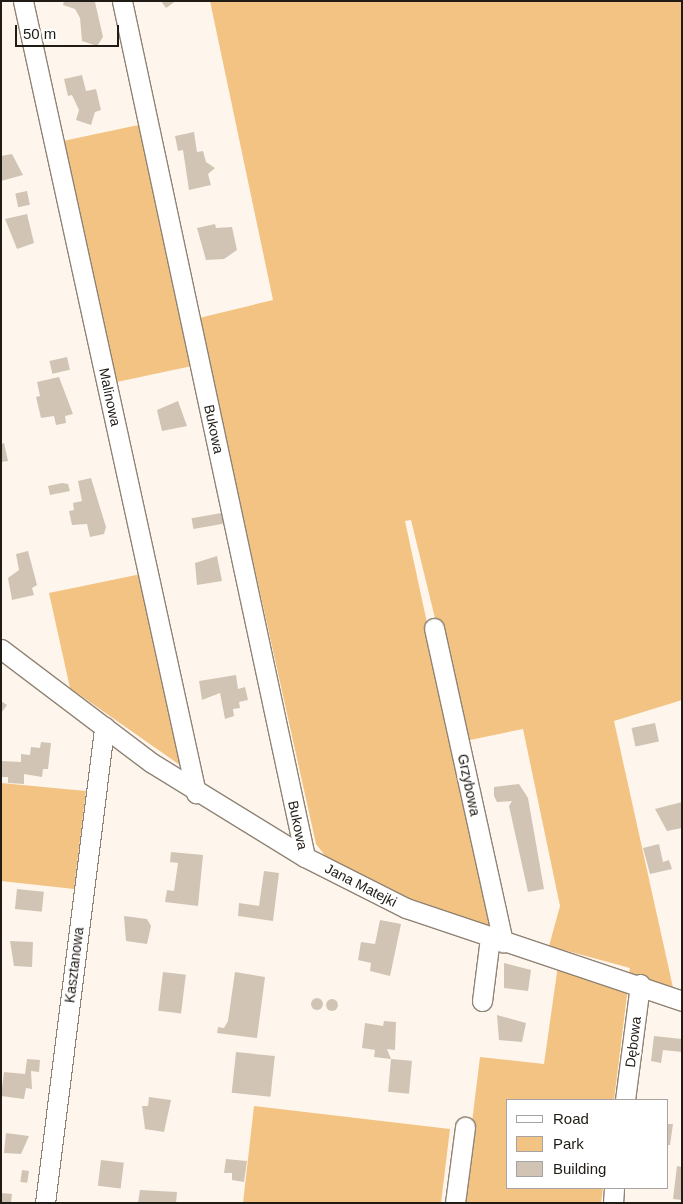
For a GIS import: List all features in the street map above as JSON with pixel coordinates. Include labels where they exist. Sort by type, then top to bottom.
[{"type":"street","name":"Malinowa","points":[[23,1],[196,793]]},
{"type":"street","name":"Bukowa","points":[[122,1],[305,857]]},
{"type":"street","name":"Grzybowa","points":[[434,628],[497,941],[482,1001]]},
{"type":"street","name":"Jana Matejki","points":[[1,649],[104,727],[196,793],[305,857],[406,908],[497,941],[640,984],[682,1001]]},
{"type":"street","name":"Kasztanowa","points":[[45,1203],[104,727]]},
{"type":"street","name":"Dębowa","points":[[625,1099],[640,984]]},
{"type":"street","points":[[455,1203],[465,1127]]},
{"type":"street","points":[[613,1203],[614,1189]]},
{"type":"green space","points":[[210,1],[682,1],[682,700],[614,721],[674,992],[629,973],[630,968],[549,946],[560,906],[523,729],[465,741],[411,520],[405,521],[494,932],[399,896],[326,857],[316,844],[199,318],[273,300]]},
{"type":"green space","points":[[143,124],[194,366],[113,383],[62,141]]},
{"type":"green space","points":[[141,574],[184,768],[70,688],[49,593]]},
{"type":"green space","points":[[1,783],[86,791],[74,889],[1,881]]},
{"type":"green space","points":[[558,965],[628,987],[614,1099],[506,1099],[506,1189],[603,1189],[601,1203],[462,1203],[480,1057],[544,1064]]},
{"type":"green space","points":[[254,1106],[450,1129],[441,1203],[243,1203]]},
{"type":"building","points":[[64,1],[95,2],[103,37],[97,46],[82,41],[80,18],[75,9],[63,5]]},
{"type":"building","points":[[161,1],[176,1],[166,8]]},
{"type":"building","points":[[82,75],[86,91],[96,89],[101,110],[95,112],[91,125],[76,120],[79,110],[72,95],[68,96],[64,79]]},
{"type":"building","points":[[194,132],[197,152],[203,151],[206,162],[215,168],[208,174],[211,185],[189,190],[183,150],[178,151],[175,136]]},
{"type":"building","points":[[12,154],[23,175],[1,181],[1,156]]},
{"type":"building","points":[[27,191],[30,205],[18,207],[15,193]]},
{"type":"building","points":[[27,214],[34,243],[17,249],[5,219]]},
{"type":"building","points":[[215,224],[216,228],[232,227],[237,250],[224,259],[206,260],[197,228]]},
{"type":"building","points":[[67,357],[70,370],[52,374],[49,361]]},
{"type":"building","points":[[59,377],[73,414],[65,416],[66,423],[56,425],[54,416],[41,418],[36,397],[40,396],[37,382]]},
{"type":"building","points":[[178,401],[187,426],[162,431],[157,410]]},
{"type":"building","points":[[4,443],[8,461],[1,462],[1,444]]},
{"type":"building","points":[[91,478],[106,527],[104,534],[90,537],[87,524],[72,525],[69,511],[74,510],[73,503],[82,501],[78,481]]},
{"type":"building","points":[[62,483],[68,484],[70,491],[50,495],[48,486]]},
{"type":"building","points":[[227,512],[229,523],[193,529],[192,518]]},
{"type":"building","points":[[28,551],[37,585],[32,588],[34,595],[12,600],[8,578],[19,570],[16,554]]},
{"type":"building","points":[[217,556],[222,581],[197,585],[195,563]]},
{"type":"building","points":[[236,675],[238,689],[245,687],[248,700],[239,702],[240,708],[233,709],[234,716],[225,719],[220,693],[202,700],[199,681]]},
{"type":"building","points":[[1,701],[7,705],[1,713]]},
{"type":"building","points":[[655,723],[659,742],[635,747],[632,728]]},
{"type":"building","points":[[41,742],[51,743],[48,769],[43,769],[42,777],[24,774],[24,784],[8,783],[8,777],[1,777],[1,761],[21,762],[21,754],[30,755],[31,747],[40,748]]},
{"type":"building","points":[[519,784],[528,798],[544,889],[528,892],[509,806],[512,801],[497,802],[494,796],[494,787]]},
{"type":"building","points":[[682,802],[682,828],[667,831],[655,809]]},
{"type":"building","points":[[659,844],[663,862],[669,860],[672,869],[650,874],[643,848]]},
{"type":"building","points":[[171,852],[203,855],[198,906],[165,902],[167,890],[174,891],[178,863],[170,862]]},
{"type":"building","points":[[264,871],[279,873],[273,921],[238,916],[239,903],[259,906]]},
{"type":"building","points":[[17,889],[44,892],[42,912],[15,909]]},
{"type":"building","points":[[124,916],[147,919],[151,926],[147,944],[126,941]]},
{"type":"building","points":[[380,920],[401,924],[390,976],[370,971],[371,963],[358,960],[361,942],[375,944]]},
{"type":"building","points":[[10,941],[33,942],[32,967],[14,966]]},
{"type":"building","points":[[504,963],[531,970],[528,991],[504,988]]},
{"type":"building","points":[[163,972],[186,975],[181,1014],[158,1011]]},
{"type":"building","points":[[235,972],[265,977],[257,1038],[217,1033],[218,1027],[224,1028],[228,1021]]},
{"type":"building","points":[[315,998],[319,998],[323,1004],[319,1010],[315,1010],[311,1006],[311,1002]]},
{"type":"building","points":[[330,999],[334,999],[338,1005],[334,1011],[330,1011],[326,1007],[326,1003]]},
{"type":"building","points":[[497,1015],[526,1023],[522,1042],[499,1040]]},
{"type":"building","points":[[384,1021],[396,1022],[395,1050],[387,1049],[391,1059],[374,1057],[375,1050],[362,1048],[365,1023],[383,1026]]},
{"type":"building","points":[[654,1036],[682,1039],[682,1052],[663,1050],[661,1063],[651,1061]]},
{"type":"building","points":[[236,1052],[275,1056],[271,1097],[232,1093]]},
{"type":"building","points":[[27,1059],[40,1060],[39,1072],[31,1071],[32,1089],[26,1088],[24,1099],[1,1096],[4,1072],[25,1074]]},
{"type":"building","points":[[391,1059],[412,1061],[409,1094],[388,1092]]},
{"type":"building","points":[[149,1097],[171,1100],[164,1132],[145,1129],[142,1106],[148,1106]]},
{"type":"building","points":[[668,1124],[673,1124],[670,1145],[668,1145]]},
{"type":"building","points":[[6,1133],[29,1136],[21,1154],[4,1153]]},
{"type":"building","points":[[226,1159],[247,1161],[244,1182],[232,1180],[232,1173],[224,1173]]},
{"type":"building","points":[[101,1160],[124,1163],[121,1189],[98,1186]]},
{"type":"building","points":[[677,1166],[682,1167],[682,1200],[673,1199]]},
{"type":"building","points":[[22,1170],[29,1171],[27,1183],[20,1182]]},
{"type":"building","points":[[140,1190],[177,1192],[176,1203],[138,1203]]},
{"type":"building","points":[[1,1193],[12,1194],[11,1203],[1,1203]]}]
